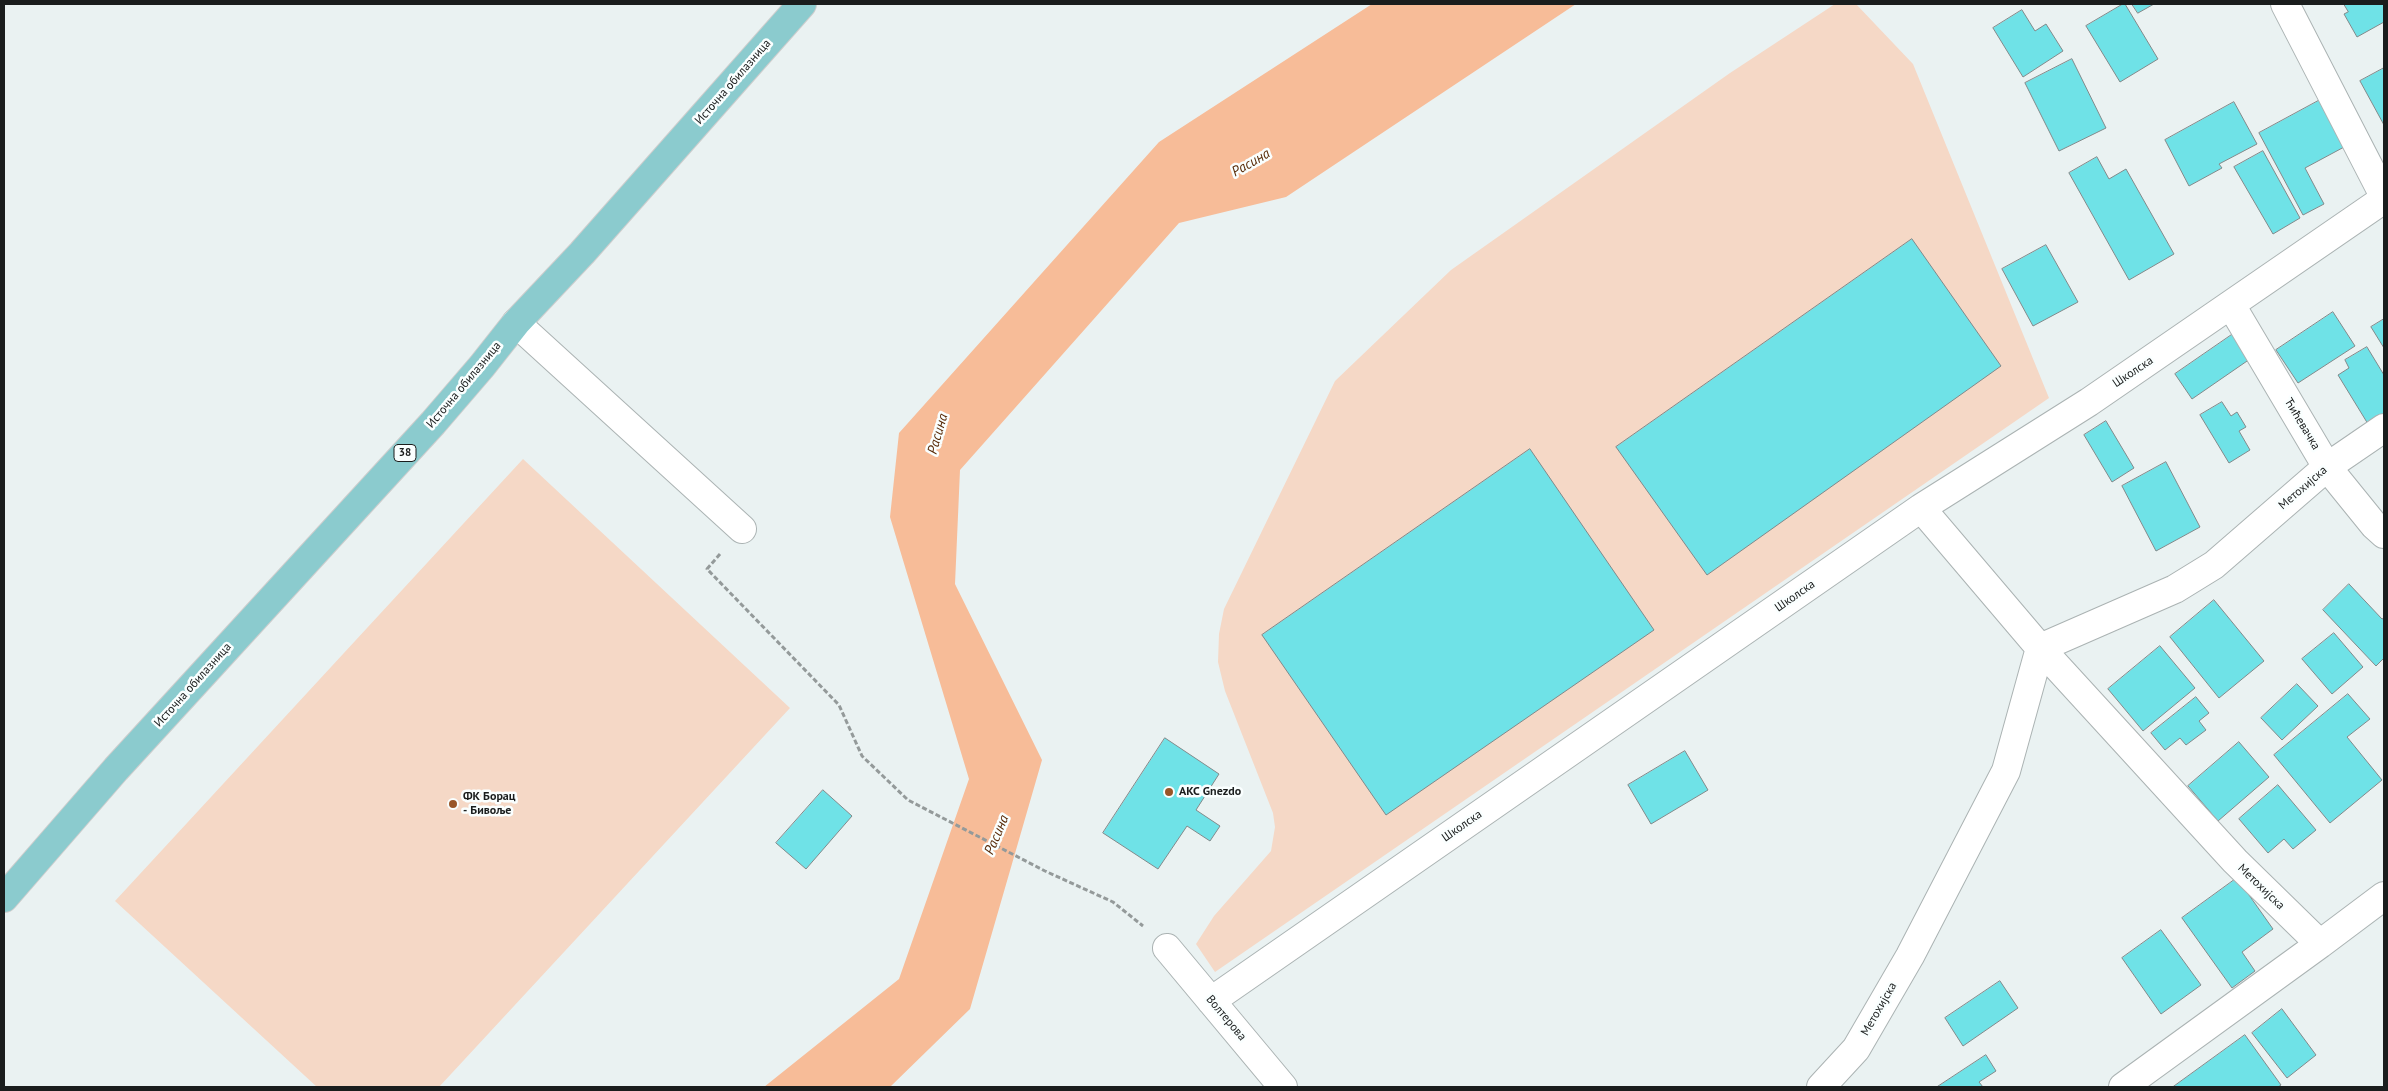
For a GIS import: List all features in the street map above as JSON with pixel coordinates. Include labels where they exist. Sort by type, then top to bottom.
[{"type":"main road","name":"Источна обилазница","points":[[4,898],[116,769],[439,416],[516,324],[582,253],[802,4]]},
{"type":"street","points":[[2285,4],[2384,198]]},
{"type":"street","name":"Школска","points":[[1211,1000],[1921,508],[2089,402],[2384,198]]},
{"type":"street","name":"Ћићевачка","points":[[2231,305],[2328,467],[2374,525],[2384,534]]},
{"type":"street","points":[[516,324],[742,529]]},
{"type":"street","name":"Метохијска","points":[[2040,648],[2175,590],[2214,565],[2328,467],[2384,428]]},
{"type":"street","points":[[1921,508],[2040,648]]},
{"type":"street","name":"Метохијска","points":[[2040,648],[2235,861],[2320,944]]},
{"type":"street","name":"Метохијска","points":[[1821,1087],[1856,1049],[1910,956],[2006,771],[2040,648]]},
{"type":"street","points":[[2123,1087],[2384,896]]},
{"type":"street","name":"Волтерова","points":[[1167,948],[1284,1087]]},
{"type":"path","points":[[742,529],[707,569],[839,704],[862,756],[908,800],[1044,871],[1113,902],[1167,948]]},
{"type":"shaded area","points":[[1835,4],[1856,4],[1913,64],[2049,398],[1215,972],[1196,944],[1214,916],[1271,851],[1275,827],[1273,813],[1225,691],[1218,662],[1219,634],[1224,609],[1335,381],[1451,270],[1730,73]]},
{"type":"shaded area","name":"ФК Борац - Бивоље","points":[[523,459],[790,708],[439,1087],[317,1087],[115,901]]},
{"type":"water","name":"Расина","points":[[1372,4],[1576,4],[1286,197],[1179,223],[960,470],[955,584],[1042,760],[970,1009],[890,1087],[764,1087],[899,979],[969,779],[890,517],[899,433],[1159,142]]},
{"type":"building","points":[[2125,4],[2158,59],[2120,82],[2086,26]]},
{"type":"building","points":[[2132,4],[2154,4],[2138,13]]},
{"type":"building","points":[[2344,4],[2384,4],[2384,22],[2357,37],[2344,14],[2348,12]]},
{"type":"building","points":[[2022,10],[2035,31],[2046,24],[2063,51],[2023,77],[1993,28]]},
{"type":"building","points":[[2072,59],[2106,128],[2059,151],[2025,83]]},
{"type":"building","points":[[2384,68],[2384,125],[2360,81]]},
{"type":"building","points":[[2320,100],[2346,146],[2305,168],[2324,204],[2303,215],[2259,133]]},
{"type":"building","points":[[2234,102],[2257,144],[2219,164],[2222,168],[2189,186],[2165,140]]},
{"type":"building","points":[[2263,151],[2300,218],[2273,234],[2234,167]]},
{"type":"building","points":[[2097,157],[2109,179],[2126,169],[2174,254],[2129,280],[2069,173]]},
{"type":"building","points":[[1912,239],[2001,366],[1707,575],[1616,447]]},
{"type":"building","points":[[2046,245],[2078,302],[2033,326],[2002,269]]},
{"type":"building","points":[[2333,312],[2355,346],[2298,383],[2276,350]]},
{"type":"building","points":[[2384,319],[2384,348],[2371,327]]},
{"type":"building","points":[[2233,334],[2250,359],[2192,399],[2175,374]]},
{"type":"building","points":[[2367,347],[2384,375],[2384,414],[2368,424],[2338,375],[2349,368],[2345,360]]},
{"type":"building","points":[[2222,402],[2231,416],[2237,412],[2246,427],[2239,431],[2250,450],[2229,463],[2200,415]]},
{"type":"building","points":[[2106,421],[2134,468],[2112,482],[2084,435]]},
{"type":"building","points":[[1530,449],[1654,630],[1386,815],[1262,635]]},
{"type":"building","points":[[2166,462],[2200,527],[2156,551],[2122,486]]},
{"type":"building","points":[[2349,584],[2382,619],[2384,618],[2384,658],[2376,666],[2323,610]]},
{"type":"building","points":[[2214,600],[2264,661],[2219,698],[2170,637]]},
{"type":"building","points":[[2334,633],[2363,667],[2332,694],[2302,659]]},
{"type":"building","points":[[2160,646],[2195,688],[2143,731],[2108,689]]},
{"type":"building","points":[[2297,684],[2318,706],[2282,740],[2261,718]]},
{"type":"building","points":[[2348,694],[2370,719],[2347,737],[2382,780],[2330,823],[2274,755]]},
{"type":"building","points":[[2196,697],[2209,713],[2199,721],[2206,730],[2186,745],[2180,738],[2165,750],[2151,733]]},
{"type":"building","name":"AKC Gnezdo","points":[[1165,738],[1219,774],[1196,810],[1220,826],[1210,841],[1187,826],[1158,869],[1103,833]]},
{"type":"building","points":[[2239,742],[2269,777],[2218,821],[2188,786]]},
{"type":"building","points":[[1685,751],[1708,790],[1651,824],[1628,785]]},
{"type":"building","points":[[2278,785],[2316,830],[2293,849],[2284,839],[2268,853],[2239,819]]},
{"type":"building","points":[[823,790],[852,816],[806,869],[776,843]]},
{"type":"building","points":[[2237,878],[2273,929],[2242,952],[2255,971],[2232,988],[2182,918]]},
{"type":"building","points":[[2161,930],[2201,985],[2161,1014],[2122,958]]},
{"type":"building","points":[[2000,981],[2018,1008],[1963,1046],[1945,1018]]},
{"type":"building","points":[[2282,1009],[2316,1055],[2287,1078],[2252,1033]]},
{"type":"building","points":[[2245,1035],[2281,1085],[2278,1087],[2173,1087]]},
{"type":"building","points":[[1986,1055],[1996,1071],[1979,1082],[1983,1087],[1937,1087]]},
{"type":"place","name":"AKC Gnezdo","points":[[1169,792]]},
{"type":"place","name":"ФК Борац - Бивоље","points":[[453,804]]}]
